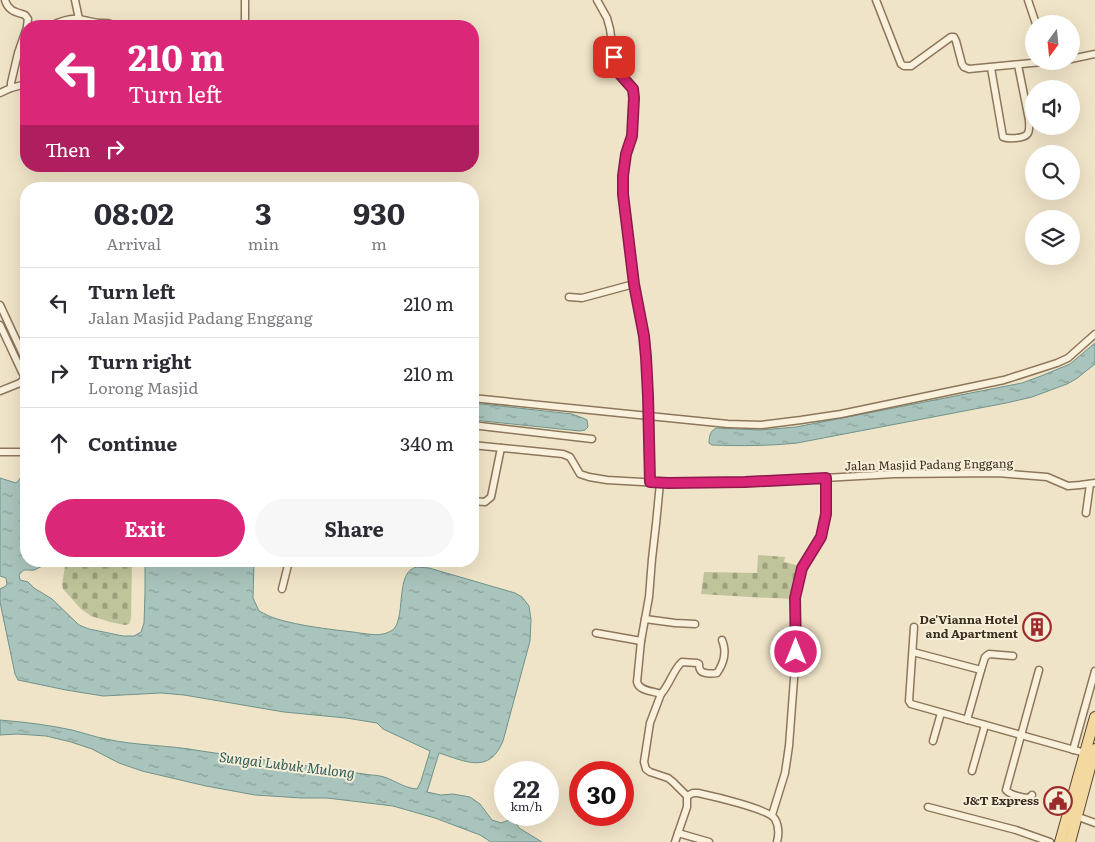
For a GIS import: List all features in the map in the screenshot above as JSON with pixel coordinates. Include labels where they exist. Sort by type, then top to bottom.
[{"type":"main road","points":[[1070,842],[1090,751],[1095,717]]},
{"type":"main road","points":[[1060,842],[1090,751]]},
{"type":"street","points":[[5,0],[10,10],[25,15],[28,20]]},
{"type":"street","points":[[75,0],[79,19]]},
{"type":"street","points":[[245,0],[245,19]]},
{"type":"street","points":[[597,0],[610,29],[615,66],[617,71],[633,89],[634,98],[632,136],[626,154],[623,194],[634,284],[644,336],[649,415],[650,482]]},
{"type":"street","points":[[876,0],[901,64],[904,66],[911,66],[951,37],[954,37],[956,41],[964,67],[974,70],[1025,64]]},
{"type":"street","points":[[1028,0],[1033,15]]},
{"type":"street","points":[[67,20],[84,20]]},
{"type":"street","points":[[11,88],[13,71],[20,50]]},
{"type":"street","points":[[1080,56],[1095,54]]},
{"type":"street","points":[[991,68],[1003,137],[1007,139],[1024,137],[1030,129],[1018,65]]},
{"type":"street","points":[[0,93],[20,86]]},
{"type":"street","points":[[569,297],[582,298],[634,284]]},
{"type":"street","points":[[0,305],[20,348]]},
{"type":"street","points":[[0,326],[20,365]]},
{"type":"street","points":[[479,399],[728,424],[761,425],[841,414],[1028,374],[1068,358],[1095,334]]},
{"type":"street","points":[[0,391],[20,383]]},
{"type":"street","points":[[479,426],[592,439]]},
{"type":"street","name":"Jalan Masjid Padang Enggang","points":[[479,446],[567,455],[580,474],[607,480],[660,483],[745,482],[895,474],[998,473],[1047,477],[1068,486],[1092,483]]},
{"type":"street","points":[[479,502],[489,500],[501,448]]},
{"type":"street","points":[[0,452],[20,452]]},
{"type":"street","points":[[772,815],[785,773],[789,746],[796,652],[795,598],[802,568],[821,537],[826,514],[826,478]]},
{"type":"street","points":[[660,483],[649,597],[637,685],[661,694]]},
{"type":"street","points":[[1086,513],[1092,483]]},
{"type":"street","points":[[282,589],[288,567]]},
{"type":"street","points":[[645,618],[660,622],[695,624]]},
{"type":"street","points":[[914,627],[909,702],[912,705],[1073,750],[1090,751]]},
{"type":"street","points":[[596,633],[642,640]]},
{"type":"street","points":[[675,842],[687,807],[686,796],[674,782],[650,772],[644,766],[650,723],[661,694],[668,685],[677,666],[683,661],[698,663],[701,671],[717,673],[725,655],[722,640]]},
{"type":"street","points":[[913,652],[981,670]]},
{"type":"street","points":[[967,720],[985,657],[989,654],[1013,656]]},
{"type":"street","points":[[1032,794],[1029,798],[1026,798],[1009,793],[1006,790],[1039,670]]},
{"type":"street","points":[[1073,750],[1093,686],[1095,671]]},
{"type":"street","points":[[933,741],[941,713]]},
{"type":"street","points":[[972,772],[985,725]]},
{"type":"street","points":[[686,796],[693,793],[707,794],[772,815],[778,828],[777,842]]},
{"type":"street","points":[[928,807],[1016,830],[1050,842]]},
{"type":"street","points":[[1076,816],[1095,823]]},
{"type":"street","points":[[678,833],[709,842]]},
{"type":"green space","points":[[758,555],[785,557],[784,562],[800,566],[793,599],[701,594],[704,572],[757,573]]},
{"type":"green space","points":[[65,567],[132,567],[131,618],[129,624],[110,622],[91,616],[81,609],[63,589]]},
{"type":"water","points":[[1095,343],[1095,364],[1067,384],[1032,397],[797,443],[744,446],[712,445],[709,443],[711,432],[717,428],[760,430],[796,427],[1022,383],[1070,364]]},
{"type":"water","points":[[479,404],[572,414],[587,420],[588,427],[580,431],[479,421]]},
{"type":"water","name":"Sungai Lubuk Mulong","points":[[0,478],[16,483],[20,479],[20,567],[40,567],[34,570],[23,571],[19,575],[20,580],[28,582],[52,599],[79,625],[89,629],[123,636],[134,636],[141,632],[144,623],[145,567],[254,567],[253,598],[259,611],[295,624],[372,635],[383,634],[394,629],[400,614],[403,584],[410,570],[417,567],[429,568],[515,593],[522,597],[529,606],[531,620],[530,641],[503,741],[497,752],[483,762],[467,762],[439,753],[427,792],[470,797],[480,804],[494,821],[494,826],[518,826],[542,842],[491,842],[480,835],[435,818],[393,806],[327,798],[255,795],[206,786],[142,771],[71,742],[46,736],[0,735],[0,720],[36,724],[118,741],[189,749],[378,776],[417,789],[430,751],[383,729],[377,723],[284,712],[184,695],[161,693],[103,696],[18,680],[15,674],[0,602],[0,589],[7,584],[6,578],[0,576]]},
{"type":"place","name":"De'Vianna Hotel and Apartment","points":[[1037,627]]},
{"type":"place","name":"J&T Express","points":[[1058,801]]},
{"type":"route","points":[[614,57],[617,71],[633,89],[634,98],[634,125],[626,154],[623,194],[634,284],[646,357],[650,482],[789,481],[826,478],[826,514],[821,537],[802,568],[795,598],[796,652]]}]
